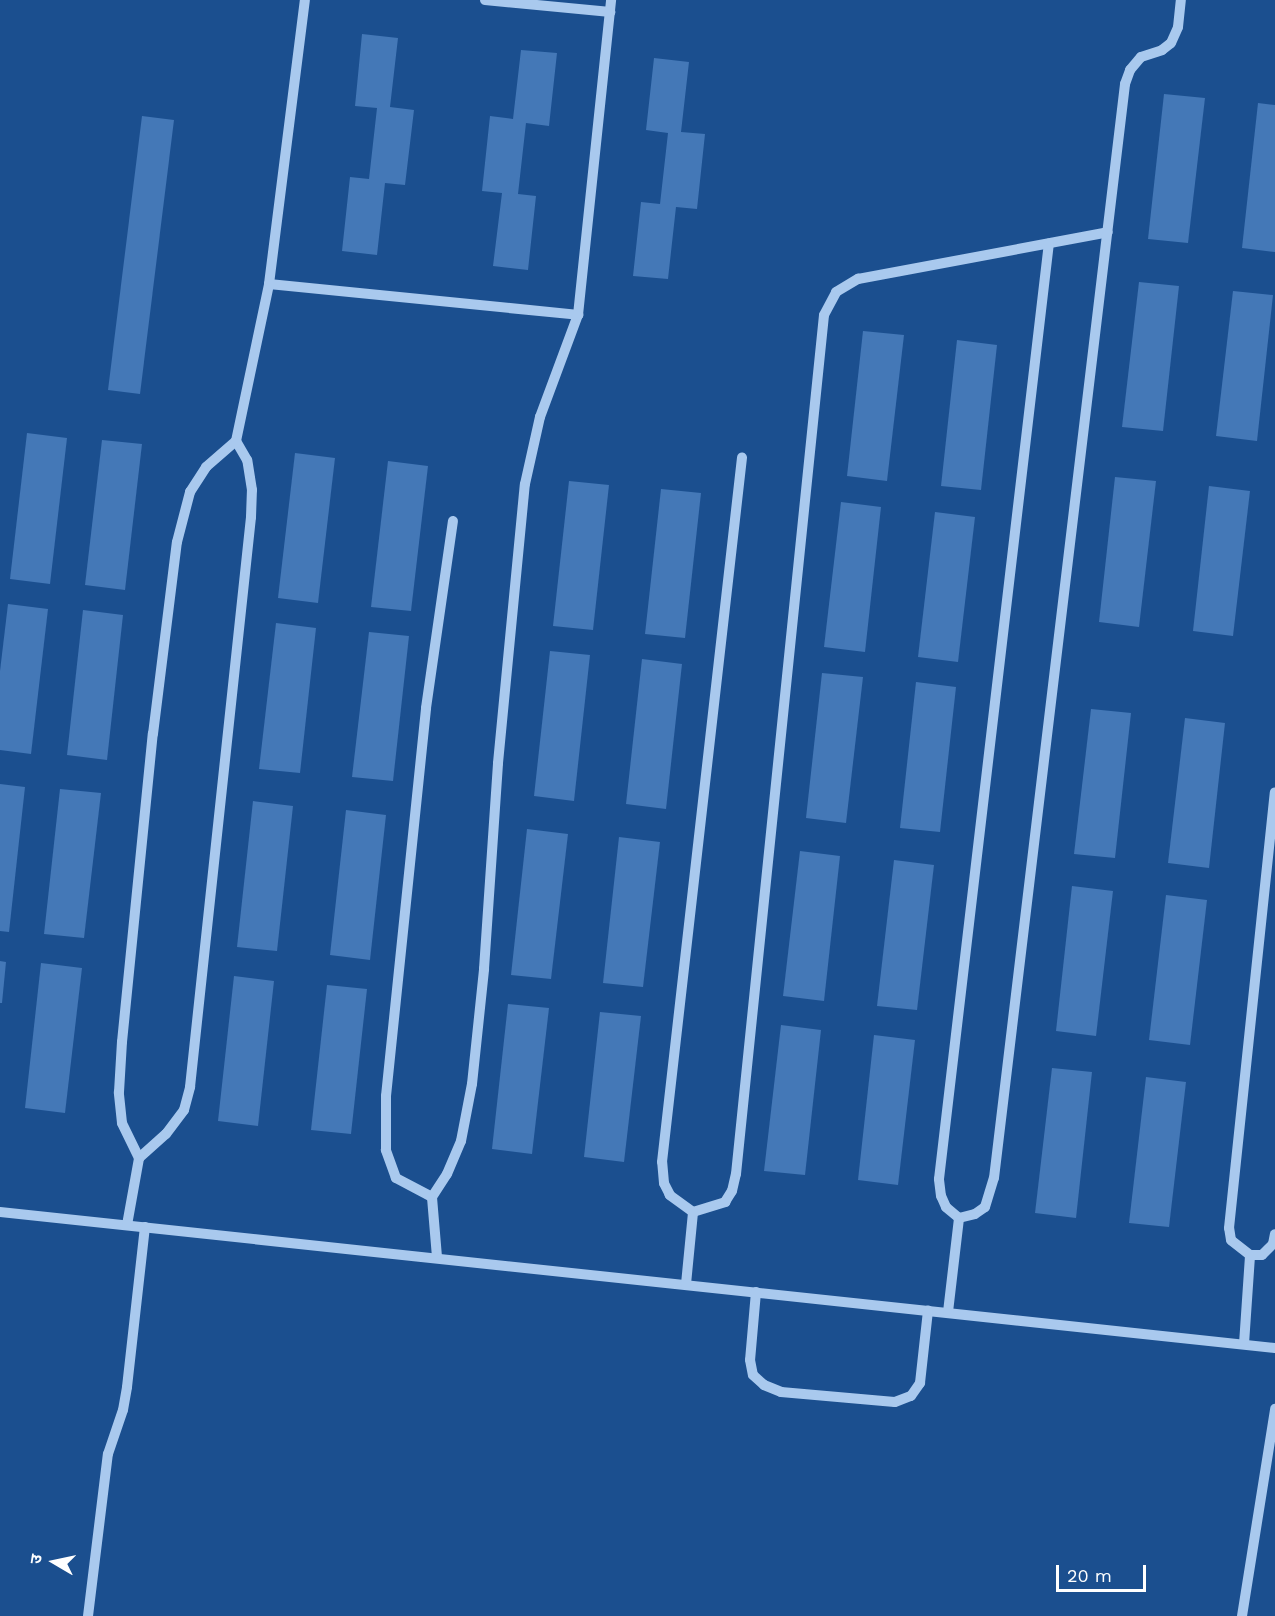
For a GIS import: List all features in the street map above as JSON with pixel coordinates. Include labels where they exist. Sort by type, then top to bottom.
[{"type":"street","points":[[127,1225],[139,1158],[122,1123],[119,1092],[122,1042],[153,734],[177,542],[190,492],[206,467],[236,441],[269,284],[304,0]]},
{"type":"street","points":[[485,0],[610,12]]},
{"type":"street","points":[[437,1257],[432,1197],[447,1174],[461,1141],[472,1084],[485,957],[498,763],[525,484],[540,417],[578,315],[611,0]]},
{"type":"street","points":[[959,1218],[975,1214],[985,1207],[994,1178],[1125,84],[1130,70],[1141,57],[1162,50],[1171,42],[1178,27],[1181,0]]},
{"type":"street","points":[[693,1212],[725,1202],[732,1191],[736,1174],[824,315],[836,292],[858,279],[1108,232]]},
{"type":"street","points":[[959,1218],[946,1207],[941,1196],[939,1179],[1048,243]]},
{"type":"street","points":[[269,284],[578,315]]},
{"type":"street","points":[[139,1158],[166,1134],[184,1110],[190,1087],[251,517],[252,490],[249,470],[247,460],[236,441]]},
{"type":"street","points":[[693,1212],[670,1196],[664,1183],[662,1162],[742,458]]},
{"type":"street","points":[[432,1197],[396,1178],[386,1149],[386,1096],[426,708],[453,521]]},
{"type":"street","points":[[1275,792],[1229,1228],[1231,1240],[1250,1255],[1262,1256],[1273,1244],[1275,1234]]},
{"type":"street","points":[[0,1212],[1275,1348]]},
{"type":"street","points":[[686,1284],[693,1212]]},
{"type":"street","points":[[948,1312],[959,1218]]},
{"type":"street","points":[[88,1616],[106,1462],[123,1410],[127,1387],[145,1227]]},
{"type":"street","points":[[1244,1344],[1250,1255]]},
{"type":"street","points":[[756,1292],[750,1360],[753,1375],[764,1385],[781,1392],[895,1402],[911,1396],[920,1383],[928,1310]]},
{"type":"street","points":[[1242,1616],[1275,1409]]},
{"type":"building","points":[[362,34],[398,38],[390,107],[414,110],[405,185],[385,183],[377,255],[342,251],[350,177],[369,179],[377,108],[355,106]]},
{"type":"building","points":[[521,50],[557,53],[549,126],[526,123],[518,194],[536,196],[528,270],[493,266],[502,193],[482,191],[490,116],[513,119]]},
{"type":"building","points":[[654,58],[689,62],[681,132],[705,134],[697,209],[676,207],[668,279],[633,276],[641,202],[660,204],[668,133],[646,130]]},
{"type":"building","points":[[1164,94],[1205,98],[1188,243],[1148,239]]},
{"type":"building","points":[[1258,103],[1275,105],[1275,252],[1242,248]]},
{"type":"building","points":[[142,116],[174,120],[140,394],[108,390]]},
{"type":"building","points":[[1139,282],[1179,286],[1163,431],[1122,427]]},
{"type":"building","points":[[1233,291],[1273,295],[1257,441],[1216,436]]},
{"type":"building","points":[[863,331],[904,335],[887,481],[847,476]]},
{"type":"building","points":[[957,340],[997,345],[981,490],[941,486]]},
{"type":"building","points":[[27,433],[67,438],[50,584],[10,579]]},
{"type":"building","points":[[102,440],[142,444],[125,590],[85,585]]},
{"type":"building","points":[[295,453],[335,458],[318,603],[278,598]]},
{"type":"building","points":[[388,461],[428,466],[411,611],[371,607]]},
{"type":"building","points":[[1115,477],[1156,481],[1139,627],[1099,622]]},
{"type":"building","points":[[569,481],[609,485],[593,630],[553,626]]},
{"type":"building","points":[[1209,486],[1250,491],[1233,636],[1193,631]]},
{"type":"building","points":[[661,489],[701,493],[685,638],[645,634]]},
{"type":"building","points":[[841,502],[881,507],[865,652],[824,647]]},
{"type":"building","points":[[935,512],[975,517],[958,662],[918,657]]},
{"type":"building","points":[[8,604],[48,609],[31,754],[0,750],[0,671]]},
{"type":"building","points":[[83,610],[123,615],[107,760],[67,755]]},
{"type":"building","points":[[276,623],[316,628],[300,773],[259,769]]},
{"type":"building","points":[[369,632],[409,636],[393,781],[352,777]]},
{"type":"building","points":[[550,651],[590,655],[574,801],[534,796]]},
{"type":"building","points":[[642,659],[682,664],[666,809],[626,804]]},
{"type":"building","points":[[822,673],[863,677],[846,823],[806,818]]},
{"type":"building","points":[[916,682],[956,687],[940,832],[900,828]]},
{"type":"building","points":[[1091,709],[1131,713],[1115,858],[1074,854]]},
{"type":"building","points":[[1185,718],[1225,723],[1209,868],[1168,863]]},
{"type":"building","points":[[0,784],[25,787],[9,932],[0,931]]},
{"type":"building","points":[[60,789],[101,793],[84,938],[44,934]]},
{"type":"building","points":[[253,801],[293,806],[277,951],[237,947]]},
{"type":"building","points":[[346,810],[386,815],[370,960],[330,955]]},
{"type":"building","points":[[527,829],[568,834],[551,979],[511,975]]},
{"type":"building","points":[[619,837],[660,842],[643,987],[603,983]]},
{"type":"building","points":[[800,851],[840,856],[824,1001],[783,996]]},
{"type":"building","points":[[894,860],[934,865],[917,1010],[877,1006]]},
{"type":"building","points":[[1072,886],[1113,891],[1096,1036],[1056,1031]]},
{"type":"building","points":[[1166,895],[1207,900],[1190,1045],[1149,1040]]},
{"type":"building","points":[[0,961],[6,962],[2,1003],[0,1003]]},
{"type":"building","points":[[41,963],[82,968],[65,1113],[25,1108]]},
{"type":"building","points":[[234,976],[274,981],[258,1126],[218,1121]]},
{"type":"building","points":[[327,985],[367,989],[351,1134],[311,1130]]},
{"type":"building","points":[[508,1004],[549,1008],[532,1154],[492,1149]]},
{"type":"building","points":[[600,1012],[641,1016],[624,1162],[584,1157]]},
{"type":"building","points":[[781,1025],[821,1030],[805,1175],[764,1171]]},
{"type":"building","points":[[874,1035],[915,1040],[898,1185],[858,1180]]},
{"type":"building","points":[[1052,1068],[1092,1072],[1076,1218],[1035,1213]]},
{"type":"building","points":[[1146,1077],[1186,1082],[1169,1227],[1129,1223]]}]
